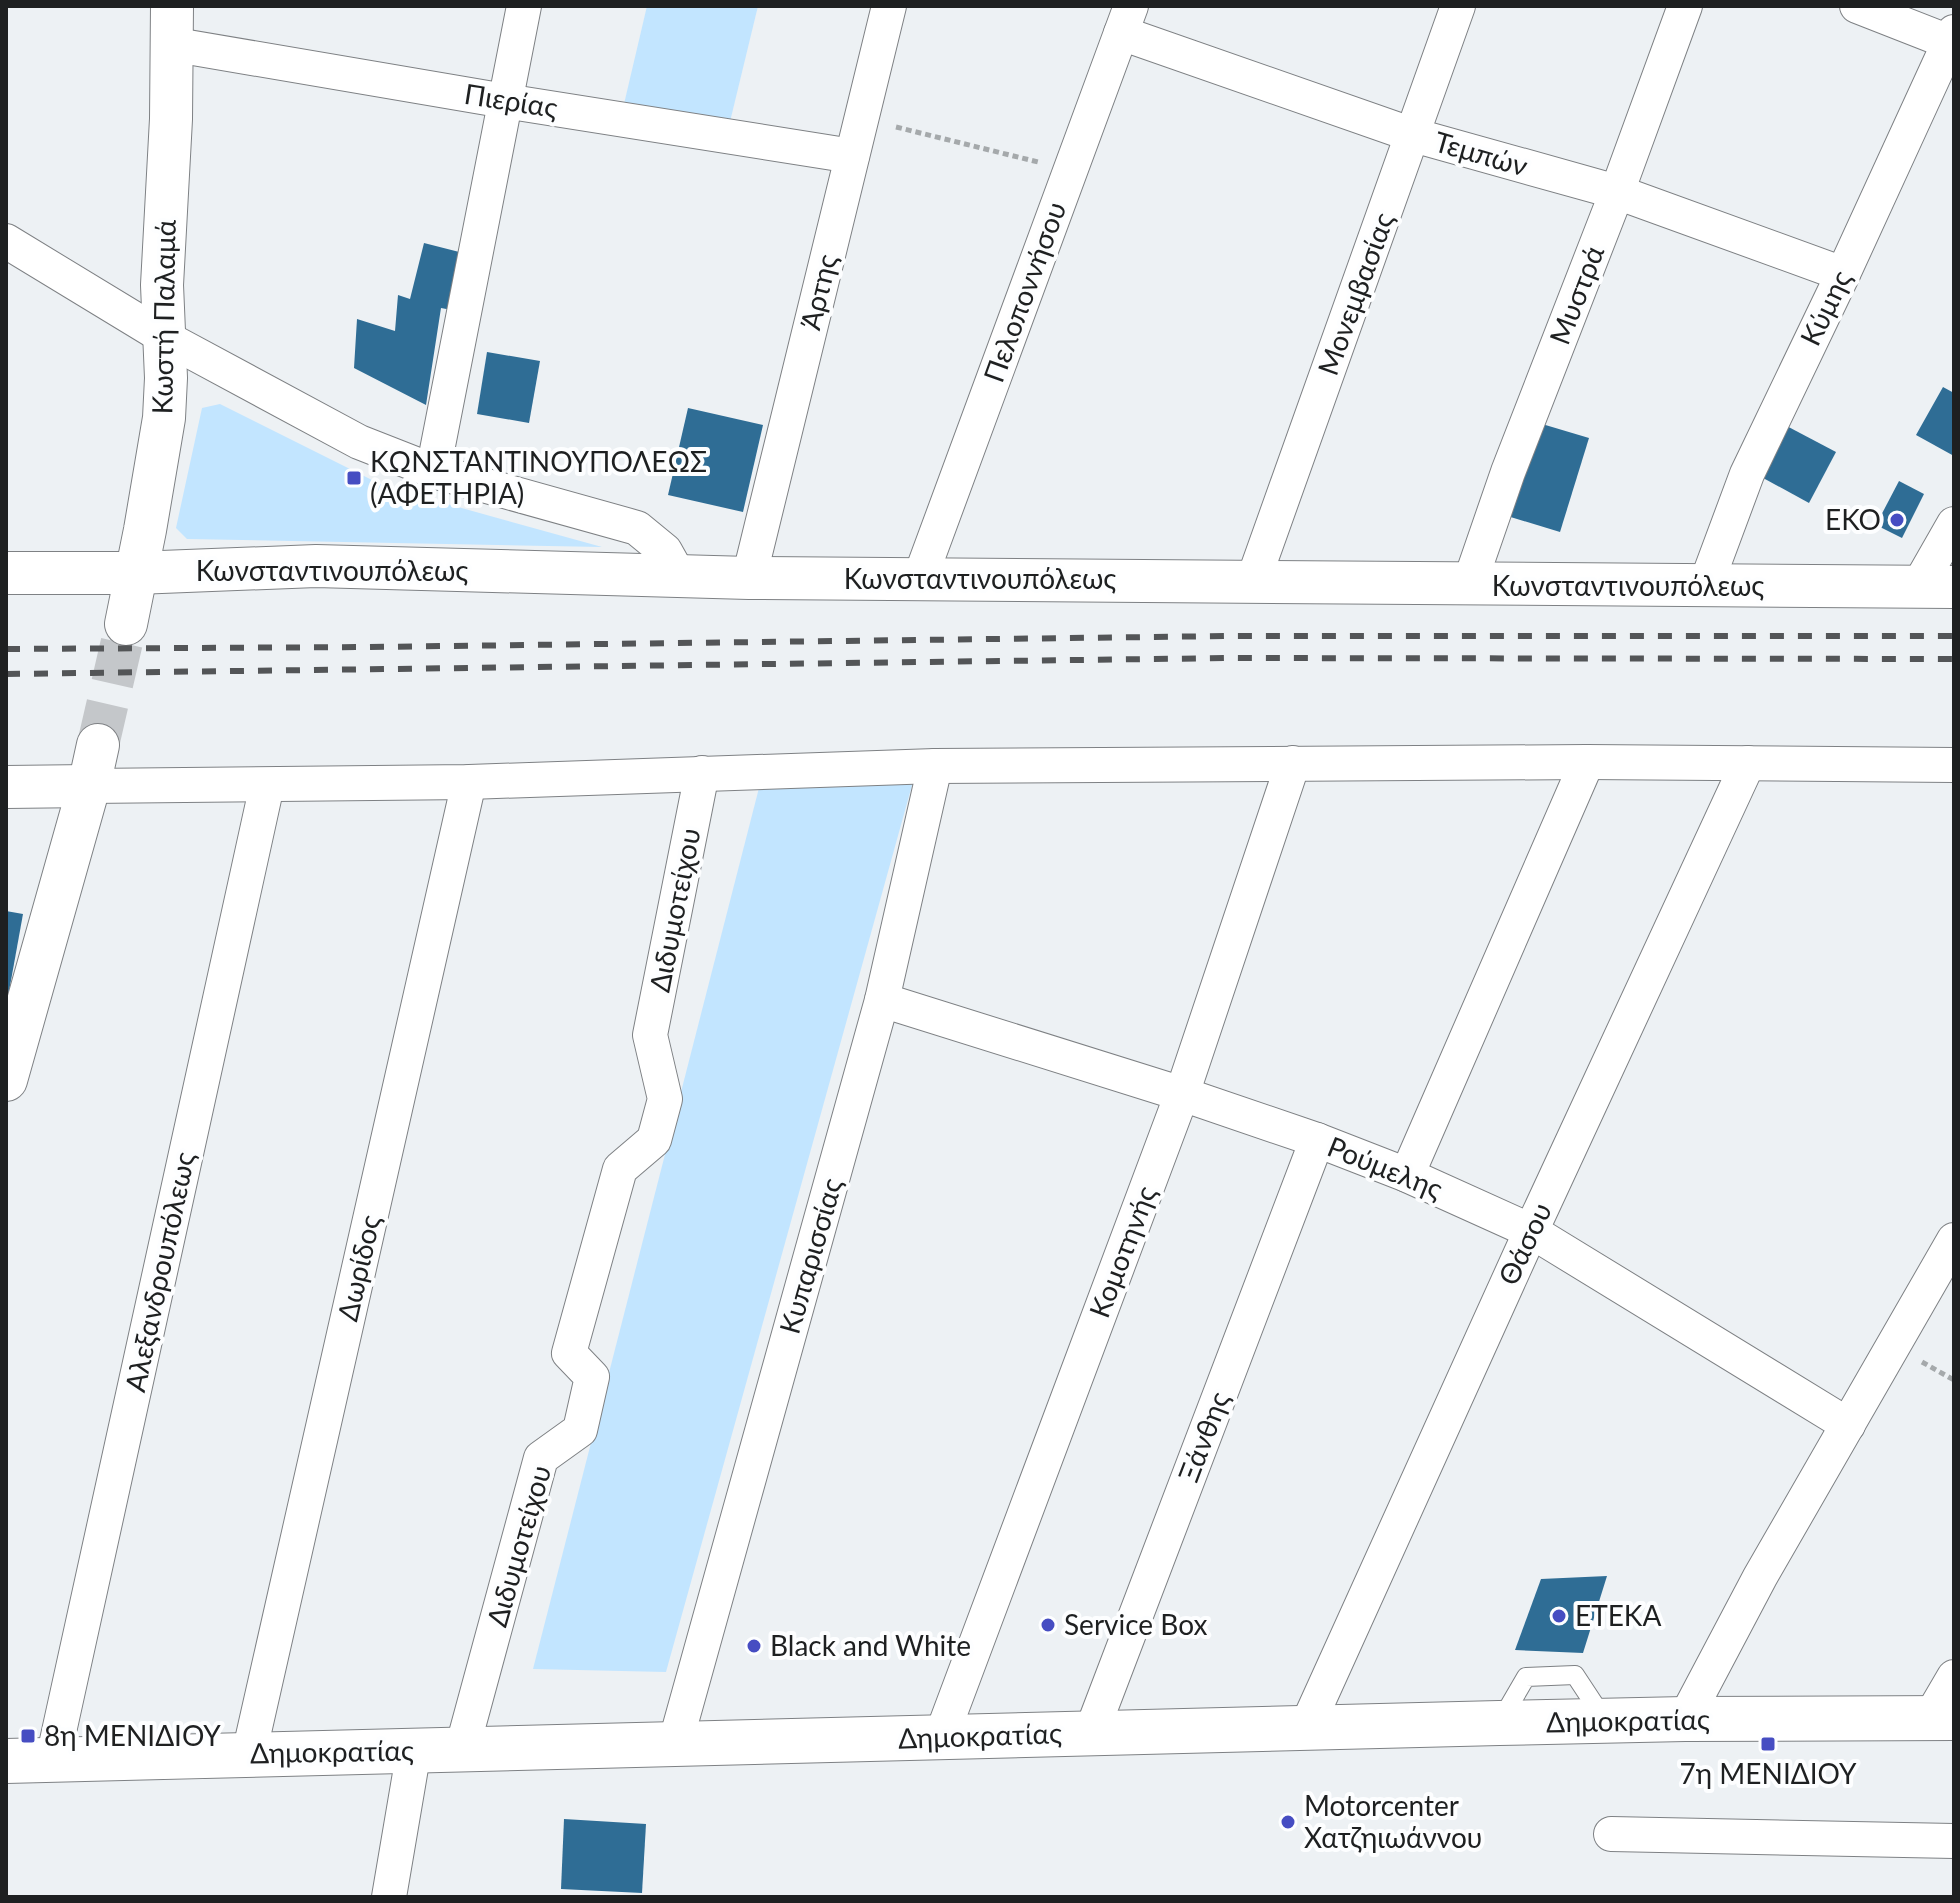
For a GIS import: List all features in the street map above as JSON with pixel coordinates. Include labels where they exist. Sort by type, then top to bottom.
[{"type":"main road","name":"Δημοκρατίας","points":[[6,1761],[1499,1723],[1942,1718]]},
{"type":"street","points":[[433,471],[524,6]]},
{"type":"street","name":"Άρτης","points":[[749,578],[889,6]]},
{"type":"street","name":"Μονεμβασίας","points":[[1253,581],[1458,6]]},
{"type":"street","name":"Μυστρά","points":[[1469,585],[1508,472],[1617,192],[1685,6]]},
{"type":"street","points":[[1857,6],[1953,39]]},
{"type":"street","name":"Τεμπών","points":[[1126,19],[1413,135],[1617,192],[1843,274]]},
{"type":"street","name":"Πελοποννήσου","points":[[920,578],[1126,19]]},
{"type":"street","name":"Πιερίας","points":[[171,25],[505,101],[852,156]]},
{"type":"street","name":"Κωστή Παλαμά","points":[[126,624],[164,418],[166,378],[162,285],[171,119],[171,25]]},
{"type":"street","name":"Κύμης","points":[[1705,587],[1747,474],[1953,39]]},
{"type":"street","points":[[6,241],[164,337],[359,442],[433,471],[637,528],[665,551],[679,576]]},
{"type":"street","points":[[1936,587],[1954,524]]},
{"type":"street","name":"Κωνσταντινουπόλεως","points":[[6,573],[136,573],[316,566],[749,578],[1936,587]]},
{"type":"street","points":[[6,1080],[98,745]]},
{"type":"street","points":[[6,787],[469,782],[935,766],[1587,762],[1954,765]]},
{"type":"street","points":[[1407,1175],[1587,762]]},
{"type":"street","name":"Κομοτηνής","points":[[941,1737],[1182,1094],[1293,763]]},
{"type":"street","name":"Θάσου","points":[[1306,1728],[1531,1231],[1748,763]]},
{"type":"street","name":"Κυπαρισσίας","points":[[675,1744],[882,1000],[935,766]]},
{"type":"street","name":"Διδυμοτείχου","points":[[462,1749],[541,1458],[580,1430],[592,1377],[569,1353],[620,1169],[654,1140],[665,1099],[650,1035],[702,773]]},
{"type":"street","name":"Δωρίδος","points":[[249,1754],[469,782]]},
{"type":"street","name":"Αλεξανδρουπόλεως","points":[[53,1759],[267,785]]},
{"type":"street","name":"Ρούμελης","points":[[882,1000],[1182,1094],[1317,1140],[1407,1175],[1531,1231],[1848,1425]]},
{"type":"street","name":"Ξάνθης","points":[[1091,1733],[1317,1140]]},
{"type":"street","points":[[1685,1719],[1760,1577],[1954,1240]]},
{"type":"street","points":[[1942,1718],[1954,1677]]},
{"type":"street","points":[[389,1897],[414,1750]]},
{"type":"street","points":[[1611,1834],[1954,1841]]},
{"type":"path","points":[[861,119],[1070,170]]},
{"type":"shaded area","points":[[647,6],[758,6],[728,130],[624,104]]},
{"type":"shaded area","points":[[220,404],[386,487],[602,547],[187,539],[176,528],[202,408]]},
{"type":"shaded area","points":[[914,778],[666,1672],[533,1669],[760,784]]},
{"type":"building","points":[[424,243],[471,255],[457,311],[441,308],[426,405],[354,368],[357,319],[395,331],[398,295],[410,299]]},
{"type":"building","points":[[487,352],[540,361],[529,423],[477,414]]},
{"type":"building","points":[[1943,387],[1954,393],[1954,456],[1916,435]]},
{"type":"building","points":[[688,408],[763,425],[743,512],[668,495]]},
{"type":"building","points":[[1532,421],[1589,438],[1560,532],[1504,515]]},
{"type":"building","points":[[1781,423],[1836,452],[1809,503],[1754,473]]},
{"type":"building","points":[[1899,481],[1924,494],[1902,538],[1876,525]]},
{"type":"building","points":[[6,911],[23,914],[8,997],[6,997]]},
{"type":"building","points":[[1607,1576],[1583,1653],[1515,1650],[1541,1579]]},
{"type":"building","points":[[564,1819],[646,1824],[642,1893],[561,1889]]},
{"type":"tunnel","points":[[98,745],[126,624]]},
{"type":"railway","points":[[6,649],[1229,636],[1954,636]]},
{"type":"railway","points":[[6,674],[1230,658],[1954,659]]},
{"type":"place","name":"ΚΩΝΣΤΑΝΤΙΝΟΥΠΟΛΕΩΣ (ΑΦΕΤΗΡΙΑ)","points":[[354,478]]},
{"type":"place","name":"EKO","points":[[1897,520]]},
{"type":"place","name":"ΕΤΕΚΑ","points":[[1559,1616]]},
{"type":"place","name":"Service Box","points":[[1048,1625]]},
{"type":"place","name":"Black and White","points":[[754,1646]]},
{"type":"place","name":"8η ΜΕΝΙΔΙΟΥ","points":[[28,1736]]},
{"type":"place","name":"7η ΜΕΝΙΔΙΟΥ","points":[[1768,1744]]},
{"type":"place","name":"Motorcenter Χατζηιωάννου","points":[[1288,1822]]}]
